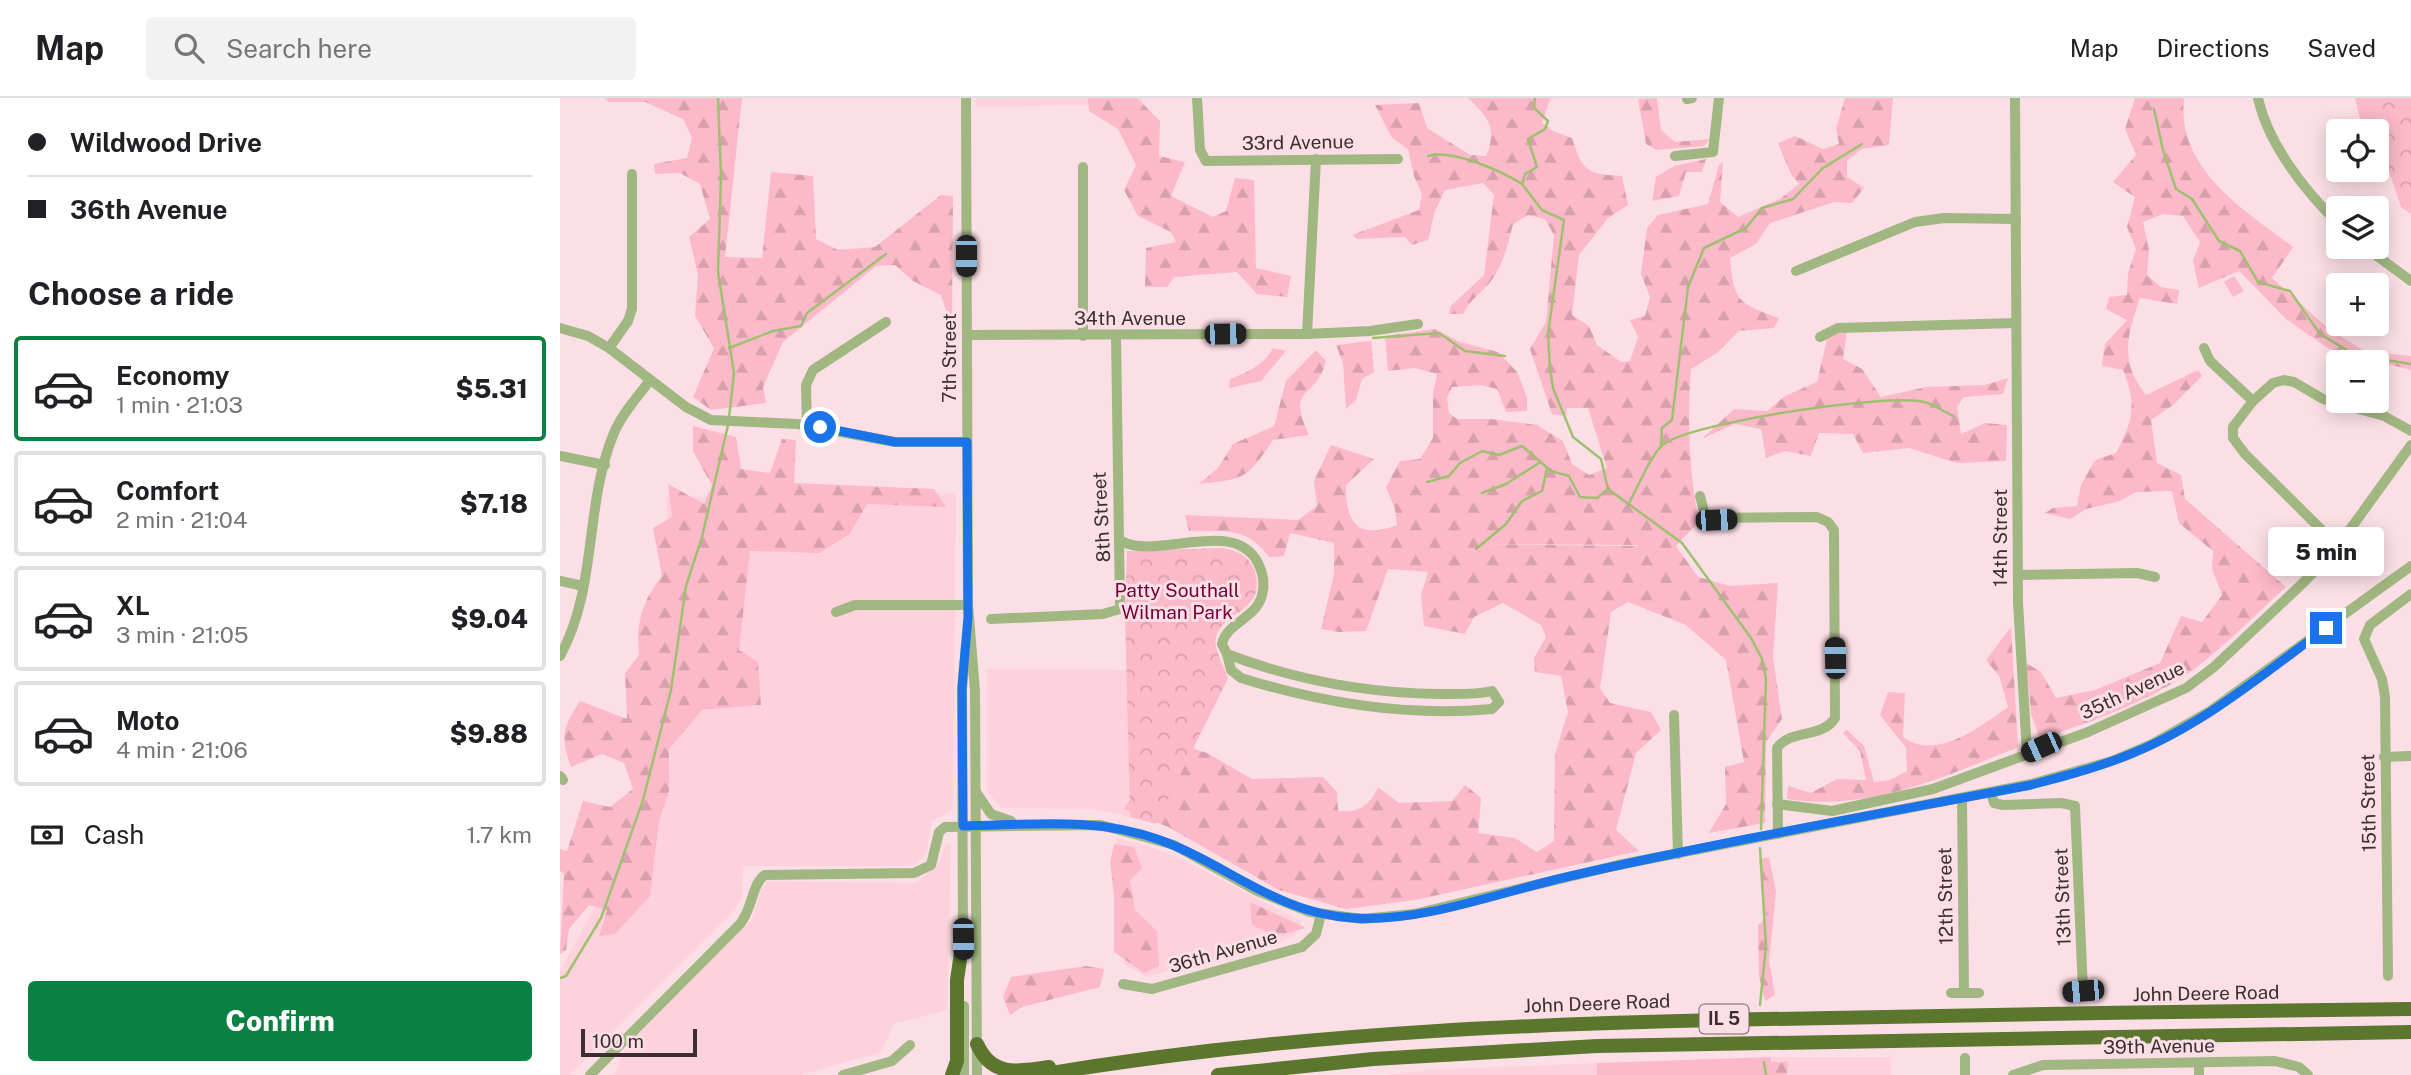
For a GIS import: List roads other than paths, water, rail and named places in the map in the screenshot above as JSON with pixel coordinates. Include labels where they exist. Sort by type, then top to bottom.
[{"type":"highway","points":[[952,1075],[957,1061],[957,980],[963,939]]},
{"type":"highway","name":"John Deere Road","points":[[1039,1075],[1158,1058],[1383,1033],[1552,1023],[2411,1009]]},
{"type":"highway","name":"IL 5","points":[[1218,1075],[1373,1059],[1597,1046],[2411,1032]]},
{"type":"highway","points":[[977,1044],[985,1065],[1001,1073],[1100,1059],[1158,1058]]},
{"type":"street","name":"7th Street","points":[[964,1075],[962,687],[968,617],[966,98]]},
{"type":"street","name":"33rd Avenue","points":[[1197,98],[1201,155],[1206,161],[1398,159]]},
{"type":"street","points":[[1675,156],[1713,152],[1719,98]]},
{"type":"street","name":"14th Street","points":[[2015,98],[2019,575],[2027,753]]},
{"type":"street","points":[[2258,98],[2269,128],[2287,159],[2326,210]]},
{"type":"street","points":[[1307,334],[1316,159]]},
{"type":"street","points":[[1083,167],[1083,336]]},
{"type":"street","points":[[608,348],[628,321],[632,309],[632,174]]},
{"type":"street","points":[[1796,271],[1914,222],[1944,218],[2016,219]]},
{"type":"street","points":[[2381,259],[2411,281]]},
{"type":"street","points":[[807,425],[806,385],[813,370],[886,323]]},
{"type":"street","points":[[1820,337],[1838,328],[2016,323]]},
{"type":"street","name":"34th Avenue","points":[[967,335],[1307,334],[1370,331],[1418,324]]},
{"type":"street","points":[[560,328],[588,336],[608,348],[686,407],[711,420],[807,425],[895,442],[967,442]]},
{"type":"street","name":"8th Street","points":[[991,619],[1117,612],[1122,601],[1121,541],[1117,520],[1116,335]]},
{"type":"street","points":[[2204,348],[2210,361],[2253,401]]},
{"type":"street","points":[[560,656],[573,631],[605,465],[618,425],[650,380]]},
{"type":"street","points":[[2338,546],[2245,454],[2232,432],[2236,422],[2253,401],[2273,383],[2288,380],[2323,399],[2384,416],[2411,431]]},
{"type":"street","name":"35th Avenue","points":[[1777,804],[1821,811],[1843,810],[1933,789],[2136,712],[2186,688],[2284,601],[2338,546],[2411,445]]},
{"type":"street","points":[[560,456],[605,465]]},
{"type":"street","points":[[1700,495],[1705,515],[1716,520],[1817,517],[1828,522],[1835,536],[1835,718],[1824,729],[1783,739],[1777,748],[1778,834]]},
{"type":"street","points":[[1121,541],[1140,546],[1226,541],[1252,554],[1262,574],[1263,593],[1250,614],[1225,635],[1222,644],[1231,670],[1241,678],[1347,703],[1431,711],[1492,709],[1499,702],[1492,691],[1406,693],[1356,688],[1305,678],[1227,654]]},
{"type":"street","points":[[590,1075],[740,924],[751,907],[756,883],[761,877],[772,873],[921,872],[935,858],[941,829],[1018,824],[1101,825],[1174,845],[1273,898],[1321,914],[1362,919],[1414,914],[1574,875],[1991,792],[2095,767],[2135,752],[2180,730],[2255,680],[2411,566]]},
{"type":"street","points":[[2019,575],[2137,573],[2155,577]]},
{"type":"street","points":[[560,581],[583,586]]},
{"type":"street","name":"15th Street","points":[[2388,976],[2382,678],[2367,649],[2365,634],[2370,625],[2411,594]]},
{"type":"street","points":[[836,612],[855,605],[968,605]]},
{"type":"street","name":"7th Street","points":[[968,617],[975,691],[977,1075]]},
{"type":"street","points":[[1347,703],[1358,700],[1360,692],[1356,688]]},
{"type":"street","points":[[1674,715],[1678,853]]},
{"type":"street","points":[[2384,757],[2411,757]]},
{"type":"street","points":[[976,791],[991,814],[1018,824]]},
{"type":"street","name":"13th Street","points":[[1991,792],[1994,803],[2003,805],[2071,804],[2077,818],[2083,991]]},
{"type":"street","name":"12th Street","points":[[1962,798],[1964,993]]},
{"type":"street","name":"36th Avenue","points":[[1122,984],[1152,989],[1302,947],[1316,934],[1321,914]]},
{"type":"street","points":[[2067,993],[2097,990]]},
{"type":"street","points":[[1951,993],[1979,993]]},
{"type":"street","points":[[843,1075],[892,1061],[910,1045]]},
{"type":"street","points":[[1965,1058],[1965,1075]]},
{"type":"street","name":"39th Avenue","points":[[2013,1075],[2043,1065],[2083,1070],[2199,1063],[2284,1062],[2306,1073]]},
{"type":"street","points":[[2199,1063],[2199,1075]]},
{"type":"waterway","points":[[718,98],[721,176],[718,272],[734,373],[729,418]]},
{"type":"waterway","points":[[1535,98],[1534,108],[1548,121],[1545,129],[1528,139],[1537,167],[1525,174],[1522,184],[1542,210],[1564,220],[1548,334],[1553,388],[1573,437],[1601,459],[1608,489],[1682,543],[1751,638],[1762,659],[1766,679],[1761,829]]},
{"type":"waterway","points":[[2154,109],[2163,150],[2176,189],[2192,199],[2219,241],[2240,251],[2258,282],[2290,291],[2320,334],[2355,355],[2411,364]]},
{"type":"waterway","points":[[1661,445],[1662,428],[1672,420],[1688,287],[1704,248],[1746,228],[1762,208],[1793,199],[1823,168],[1862,144]]},
{"type":"waterway","points":[[1428,156],[1463,158],[1522,184]]},
{"type":"waterway","points":[[729,348],[773,331],[801,326],[807,313],[886,254]]},
{"type":"waterway","points":[[1373,338],[1439,333],[1465,351],[1505,356]]},
{"type":"waterway","points":[[1629,503],[1659,448],[1682,436],[1712,427],[1791,411],[1903,400],[1924,402],[1953,416]]},
{"type":"waterway","points":[[560,978],[566,976],[601,918],[643,800],[671,690],[686,586],[702,537],[728,425]]},
{"type":"waterway","points":[[1427,482],[1449,476],[1460,463],[1482,451],[1499,455],[1522,446],[1551,471],[1569,476],[1580,497],[1597,498],[1608,489]]},
{"type":"waterway","points":[[1482,493],[1506,484],[1539,463]]},
{"type":"waterway","points":[[1476,549],[1506,524],[1522,501],[1542,491],[1547,468]]},
{"type":"waterway","points":[[1760,848],[1766,946],[1760,1005]]},
{"type":"waterway","points":[[1764,1062],[1766,1075]]},
{"type":"park label","name":"Patty Southall Wilman Park","points":[[1177,601]]}]
